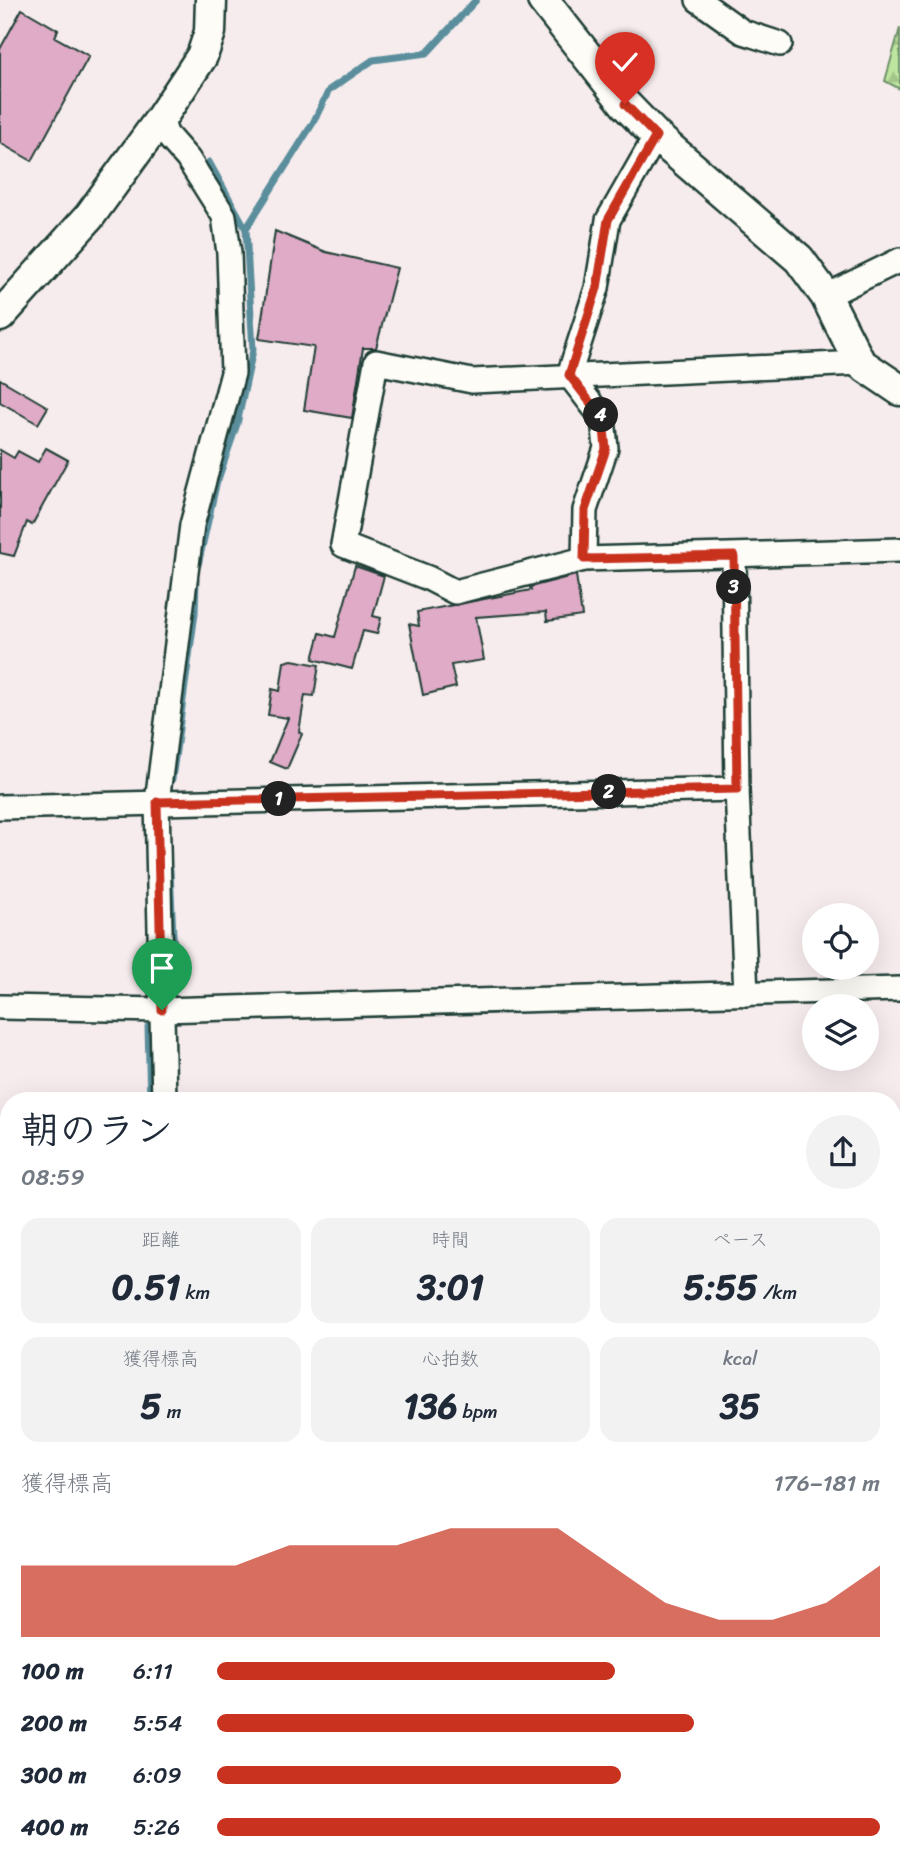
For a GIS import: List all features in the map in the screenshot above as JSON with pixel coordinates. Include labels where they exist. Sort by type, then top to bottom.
[{"type":"main road","points":[[0,316],[89,217],[161,118],[202,56],[210,33],[211,0]]},
{"type":"main road","points":[[551,2],[625,104],[656,136],[799,259],[826,296],[860,363],[900,390]]},
{"type":"street","points":[[698,0],[743,32],[779,44]]},
{"type":"street","points":[[161,118],[166,134],[188,159],[225,216],[229,253],[233,373],[192,525],[157,802],[164,1092]]},
{"type":"street","points":[[569,375],[597,288],[608,220],[656,136]]},
{"type":"street","points":[[826,296],[900,260]]},
{"type":"street","points":[[860,363],[472,381],[376,362],[343,545],[428,578],[455,592],[584,559],[900,550]]},
{"type":"street","points":[[569,375],[603,419],[606,449],[585,510],[584,559]]},
{"type":"street","points":[[734,556],[737,789],[746,994]]},
{"type":"street","points":[[0,807],[737,789]]},
{"type":"street","points":[[0,1007],[162,1010],[900,989]]},
{"type":"green space","points":[[900,28],[900,89],[885,81]]},
{"type":"building","points":[[22,9],[58,30],[55,37],[89,56],[32,161],[0,143],[0,49]]},
{"type":"building","points":[[275,231],[326,252],[397,268],[376,348],[363,348],[352,418],[304,410],[314,347],[259,339]]},
{"type":"building","points":[[0,379],[48,407],[38,424],[0,402]]},
{"type":"building","points":[[46,448],[68,460],[32,525],[27,522],[14,556],[0,553],[0,450],[14,458],[18,451],[38,462]]},
{"type":"building","points":[[355,566],[384,576],[373,616],[381,618],[377,634],[363,631],[352,669],[313,659],[320,633],[335,637]]},
{"type":"building","points":[[576,575],[582,616],[547,621],[546,612],[476,617],[484,660],[451,665],[456,687],[423,695],[409,624],[419,626],[417,612],[531,590],[530,587]]},
{"type":"building","points":[[292,660],[319,665],[314,696],[305,695],[299,732],[302,734],[287,769],[270,762],[288,718],[268,715],[272,689],[280,691],[284,662]]},
{"type":"waterway","points":[[246,229],[313,123],[329,90],[373,60],[427,53],[476,0]]},
{"type":"waterway","points":[[198,565],[216,485],[237,424],[253,350],[246,229],[209,162]]},
{"type":"waterway","points":[[172,779],[195,613],[196,580]]},
{"type":"waterway","points":[[170,870],[175,979]]},
{"type":"waterway","points":[[148,1027],[150,1092]]},
{"type":"route","points":[[162,1010],[157,802],[737,789],[734,556],[703,554],[584,559],[585,510],[606,449],[603,419],[569,375],[597,288],[608,220],[656,136],[625,104]]}]
